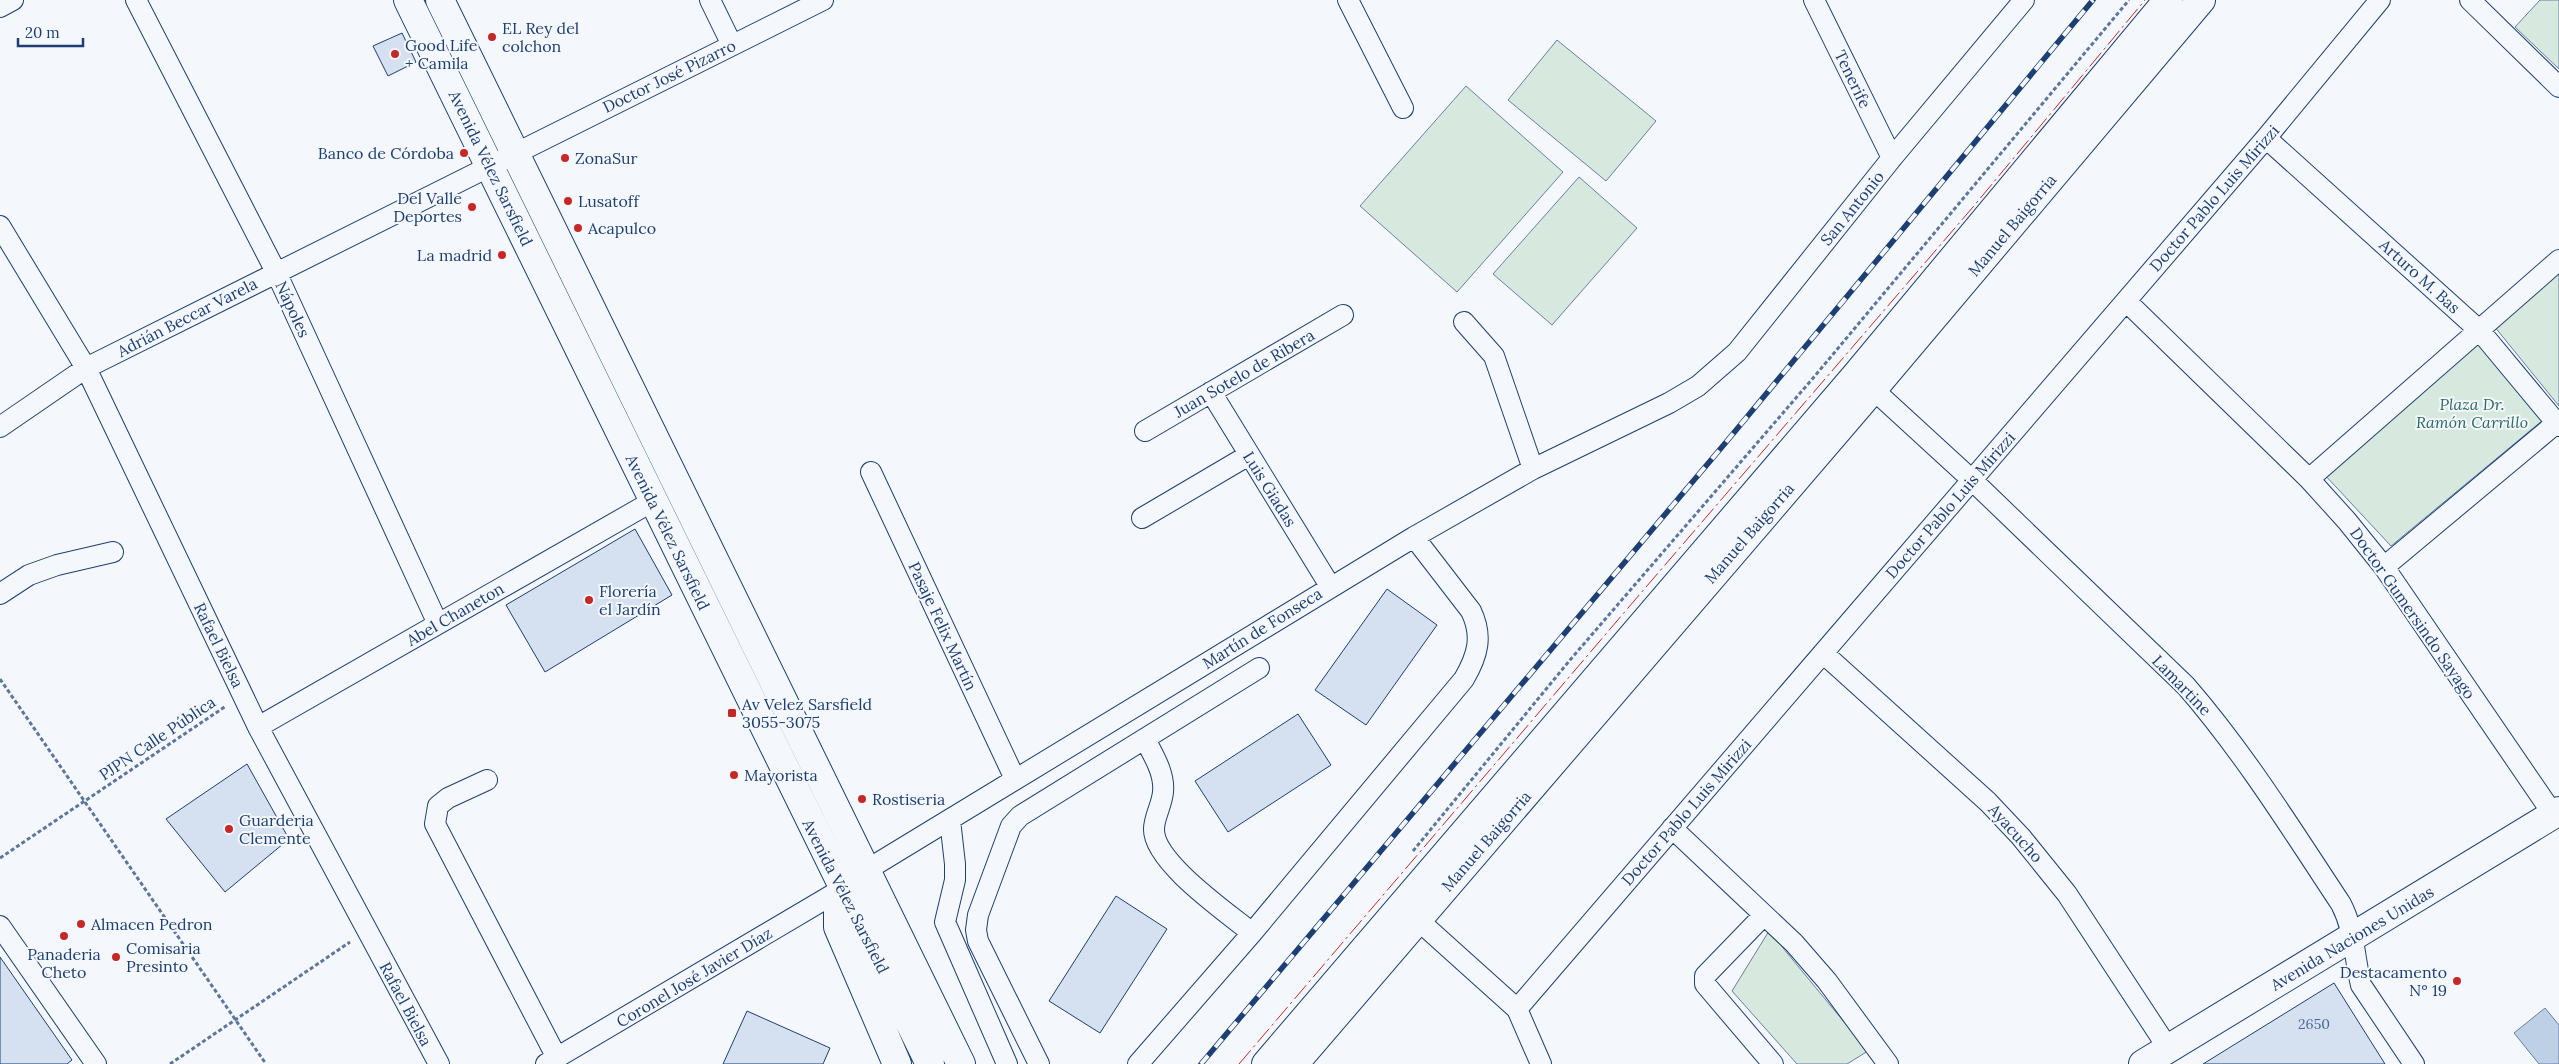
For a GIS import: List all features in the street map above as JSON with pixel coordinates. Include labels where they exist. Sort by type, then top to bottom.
[{"type":"main road","name":"Avenida Vélez Sarsfield","points":[[408,0],[842,889],[930,1064]]},
{"type":"main road","name":"Avenida Vélez Sarsfield","points":[[440,0],[961,1064]]},
{"type":"main road","name":"Manuel Baigorria","points":[[1294,1064],[1418,920],[1865,382],[2168,0]]},
{"type":"main road","name":"Manuel Baigorria","points":[[1266,1064],[2201,0]]},
{"type":"main road","name":"Avenida Naciones Unidas","points":[[2143,1064],[2354,938],[2556,813]]},
{"type":"main road","points":[[842,889],[838,911],[838,927],[897,1064]]},
{"type":"street","points":[[0,7],[13,0]]},
{"type":"street","name":"Nápoles","points":[[136,0],[276,272],[438,624]]},
{"type":"street","points":[[710,0],[732,45]]},
{"type":"street","name":"Doctor José Pizarro","points":[[515,153],[823,0]]},
{"type":"street","points":[[1348,0],[1403,108]]},
{"type":"street","name":"Tenerife","points":[[1814,0],[1892,158]]},
{"type":"street","name":"San Antonio","points":[[1669,403],[1698,386],[1737,352],[1892,158],[2024,0]]},
{"type":"street","name":"Doctor Pablo Luis Mirizzi","points":[[1517,1009],[2266,138],[2380,0]]},
{"type":"street","points":[[2470,0],[2559,87]]},
{"type":"street","name":"Arturo M. Bas","points":[[2266,138],[2480,331],[2558,424]]},
{"type":"street","name":"Adrián Beccar Varela","points":[[0,427],[86,368],[515,153]]},
{"type":"street","name":"Rafael Bielsa","points":[[0,226],[86,368],[258,727],[439,1064]]},
{"type":"street","points":[[2309,479],[2559,260]]},
{"type":"street","name":"Doctor Gumersindo Sayago","points":[[2126,301],[2309,479],[2384,567],[2556,813]]},
{"type":"street","name":"Juan Sotelo de Ribera","points":[[1145,430],[1343,315]]},
{"type":"street","points":[[1464,322],[1494,356],[1534,469]]},
{"type":"street","name":"Lamartine","points":[[1865,382],[1972,480],[2186,686],[2239,750],[2341,904],[2349,920],[2354,938],[2357,970],[2361,985],[2414,1064]]},
{"type":"street","name":"Luis Giadas","points":[[1211,392],[1330,586]]},
{"type":"street","name":"Martín de Fonseca","points":[[865,871],[1330,586],[1414,537],[1534,469],[1669,403]]},
{"type":"street","points":[[2384,567],[2558,424]]},
{"type":"street","points":[[1142,518],[1249,455]]},
{"type":"street","name":"Pasaje Felix Martín","points":[[872,472],[1015,779]]},
{"type":"street","name":"Abel Chaneton","points":[[258,727],[652,501]]},
{"type":"street","points":[[1138,1064],[1252,933],[1464,678],[1474,662],[1479,635],[1474,616],[1414,537]]},
{"type":"street","points":[[0,594],[29,575],[113,552]]},
{"type":"street","name":"Ayacucho","points":[[1823,653],[1988,802],[2021,837],[2067,894],[2168,1048]]},
{"type":"street","points":[[1039,1064],[978,941],[976,930],[978,915],[1010,826],[1020,816],[1260,668]]},
{"type":"street","points":[[1145,739],[1162,776],[1163,792],[1154,830],[1161,851],[1187,880],[1252,933]]},
{"type":"street","points":[[486,780],[448,798],[438,806],[435,824],[551,1061]]},
{"type":"street","points":[[950,820],[955,880],[945,922],[1007,1064]]},
{"type":"street","points":[[1672,828],[1794,943],[1827,981],[1888,1064]]},
{"type":"street","name":"Coronel José Javier Díaz","points":[[551,1061],[842,889]]},
{"type":"street","points":[[1764,915],[1705,976],[1705,984],[1773,1064]]},
{"type":"street","points":[[1418,920],[1517,1009],[1541,1064]]},
{"type":"street","points":[[0,926],[96,1064]]},
{"type":"path","points":[[1407,858],[1570,660],[1814,377],[2129,0]]},
{"type":"path","points":[[0,679],[266,1064]]},
{"type":"path","name":"PJPN Calle Pública","points":[[0,858],[243,694]]},
{"type":"path","points":[[170,1064],[367,930]]},
{"type":"green space","points":[[2540,0],[2559,0],[2559,69],[2515,27]]},
{"type":"green space","points":[[1557,40],[1656,121],[1606,181],[1508,100]]},
{"type":"green space","points":[[1466,86],[1563,172],[1457,292],[1360,206]]},
{"type":"green space","points":[[1579,177],[1637,228],[1552,325],[1493,274]]},
{"type":"green space","points":[[2559,269],[2559,406],[2494,326]]},
{"type":"green space","name":"Plaza Dr. Ramón Carrillo","points":[[2478,340],[2543,420],[2391,546],[2323,473]]},
{"type":"green space","points":[[1769,931],[1868,1051],[1847,1064],[1797,1064],[1732,991]]},
{"type":"water","points":[[2545,1008],[2559,1025],[2559,1064],[2539,1064],[2514,1033]]},
{"type":"building","name":"Good Life + Camila","points":[[402,33],[416,62],[388,76],[373,46]]},
{"type":"building","name":"Florería el Jardín","points":[[635,529],[672,595],[545,672],[506,605]]},
{"type":"building","points":[[1387,589],[1437,625],[1366,725],[1315,690]]},
{"type":"building","points":[[1298,714],[1331,765],[1228,832],[1195,781]]},
{"type":"building","name":"Guarderia Clemente","points":[[247,764],[289,839],[225,892],[166,819]]},
{"type":"building","points":[[1116,896],[1167,929],[1100,1033],[1049,1001]]},
{"type":"building","points":[[0,957],[72,1060],[67,1064],[0,1064]]},
{"type":"building","points":[[2334,983],[2385,1064],[2203,1064]]},
{"type":"building","points":[[747,1011],[830,1048],[823,1064],[723,1064]]},
{"type":"railway","points":[[1201,1064],[1727,441],[2093,0]]},
{"type":"power","points":[[1239,1064],[1973,207],[2145,0]]},
{"type":"place","name":"EL Rey del colchon","points":[[492,37]]},
{"type":"place","name":"Good Life + Camila","points":[[395,54]]},
{"type":"place","name":"Banco de Córdoba","points":[[464,153]]},
{"type":"place","name":"ZonaSur","points":[[565,158]]},
{"type":"place","name":"Lusatoff","points":[[568,201]]},
{"type":"place","name":"Del Valle Deportes","points":[[472,207]]},
{"type":"place","name":"Acapulco","points":[[578,228]]},
{"type":"place","name":"La madrid","points":[[502,255]]},
{"type":"place","name":"Florería el Jardín","points":[[589,600]]},
{"type":"place","name":"Av Velez Sarsfield 3055-3075","points":[[732,713]]},
{"type":"place","name":"Mayorista","points":[[734,775]]},
{"type":"place","name":"Rostiseria","points":[[862,799]]},
{"type":"place","name":"Guarderia Clemente","points":[[229,829]]},
{"type":"place","name":"Almacen Pedron","points":[[81,924]]},
{"type":"place","name":"Panaderia Cheto","points":[[64,936]]},
{"type":"place","name":"Comisaria Presinto","points":[[116,957]]},
{"type":"place","name":"Destacamento N° 19","points":[[2457,981]]}]
